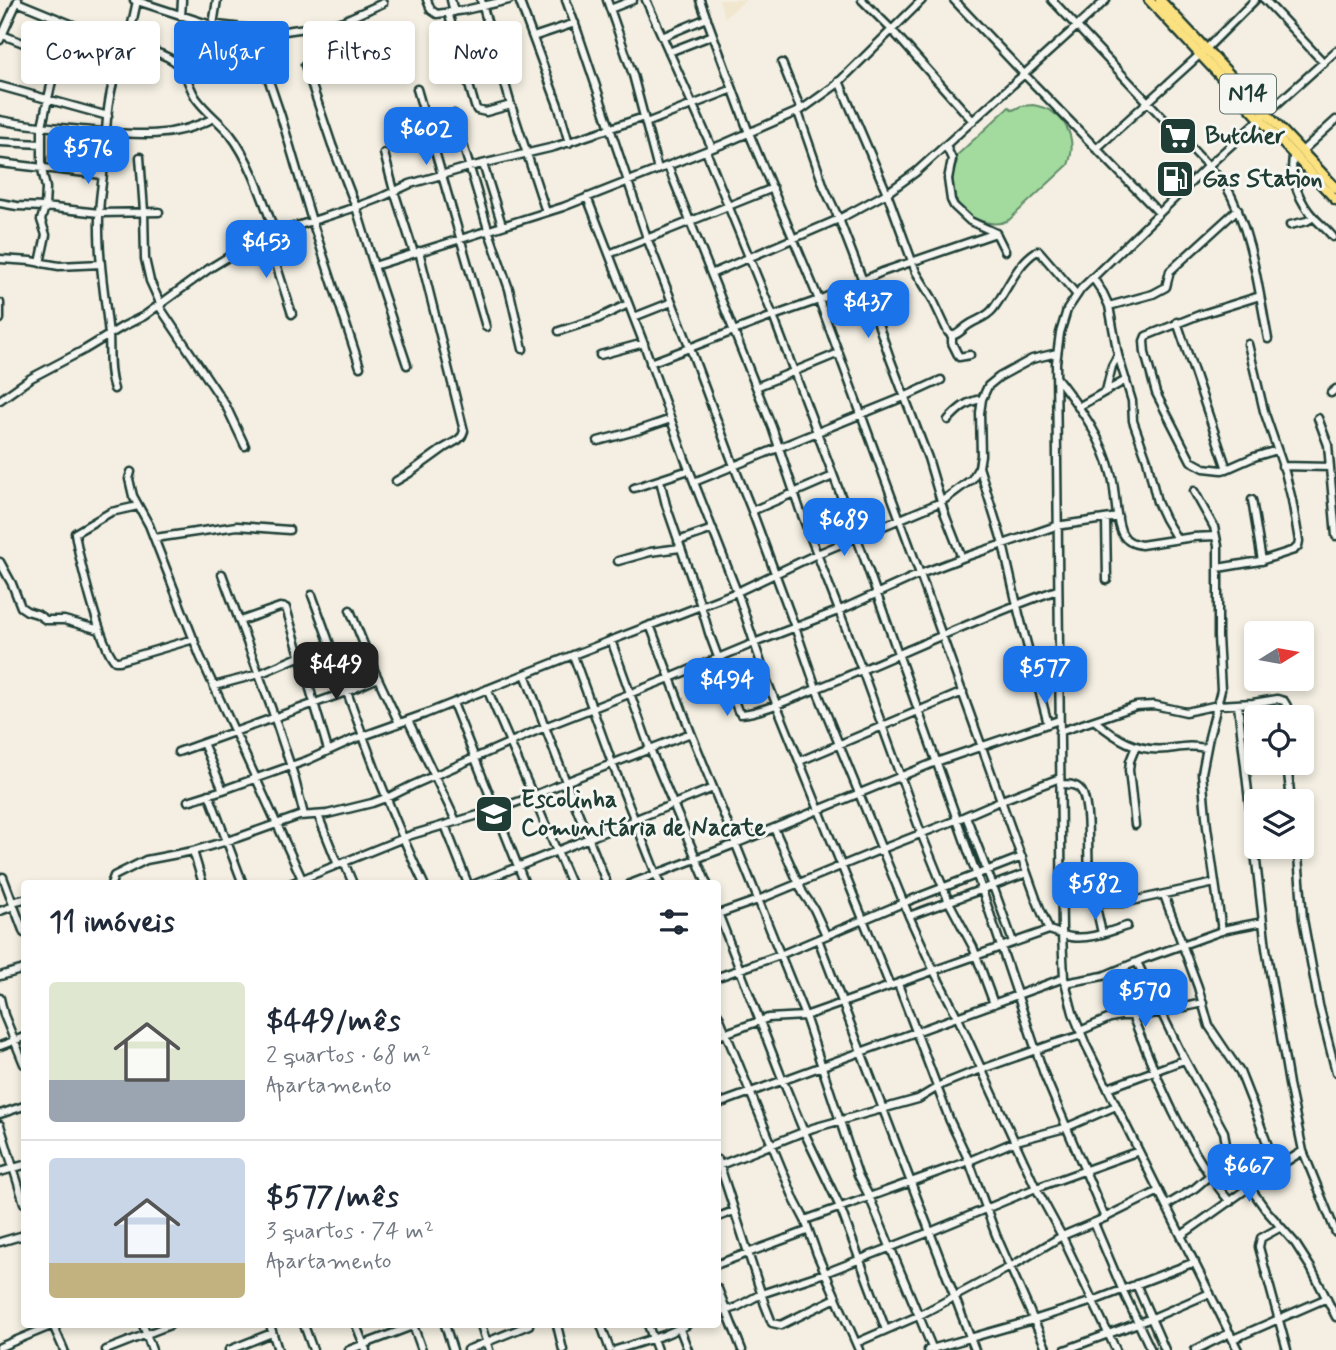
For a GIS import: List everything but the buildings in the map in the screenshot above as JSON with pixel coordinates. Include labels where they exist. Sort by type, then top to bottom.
[{"type":"main road","name":"N14","points":[[1149,0],[1203,51]]},
{"type":"main road","name":"N14","points":[[1160,0],[1203,51],[1335,194]]},
{"type":"street","points":[[132,21],[136,0],[199,21]]},
{"type":"street","points":[[181,16],[182,0]]},
{"type":"street","points":[[214,21],[218,0]]},
{"type":"street","points":[[368,0],[372,8]]},
{"type":"street","points":[[427,0],[433,13],[509,0]]},
{"type":"street","points":[[451,0],[451,12],[477,110],[486,112],[511,105]]},
{"type":"street","points":[[519,0],[559,108],[569,143]]},
{"type":"street","points":[[566,0],[648,238],[839,745],[934,971],[1116,1350]]},
{"type":"street","points":[[607,0],[633,75],[658,170]]},
{"type":"street","points":[[610,9],[633,0]]},
{"type":"street","points":[[646,0],[694,106],[729,206],[857,538],[1044,1074],[1105,1218]]},
{"type":"street","points":[[700,0],[749,133],[774,188],[862,414],[1049,929]]},
{"type":"street","points":[[862,0],[973,121]]},
{"type":"street","points":[[374,266],[546,212],[658,170],[800,111],[839,82],[922,0]]},
{"type":"street","points":[[954,0],[1159,213]]},
{"type":"street","points":[[1052,0],[1225,184],[1238,209],[1252,255],[1268,339]]},
{"type":"street","points":[[711,274],[839,219],[887,194],[946,146],[1106,0]]},
{"type":"street","points":[[1096,149],[1255,0]]},
{"type":"street","points":[[1265,0],[1324,63]]},
{"type":"street","points":[[21,44],[1,37],[17,1],[67,21]]},
{"type":"street","points":[[289,30],[333,24],[383,3]]},
{"type":"street","points":[[482,3],[511,105],[546,212]]},
{"type":"street","points":[[662,37],[707,18]]},
{"type":"street","points":[[533,37],[575,23]]},
{"type":"street","points":[[669,52],[713,35]]},
{"type":"street","points":[[1238,1350],[1081,1033],[1065,981],[1062,934],[1055,376],[1060,333],[1067,310],[1077,295],[1208,166],[1336,51]]},
{"type":"street","points":[[160,53],[180,66],[195,96],[238,146],[264,201],[275,233]]},
{"type":"street","points":[[782,63],[824,187],[863,281],[962,558]]},
{"type":"street","points":[[839,82],[887,194],[919,279],[952,336],[952,343],[959,357],[970,355]]},
{"type":"street","points":[[40,263],[46,235],[41,220],[46,188],[42,169],[42,126],[51,84]]},
{"type":"street","points":[[114,84],[106,131],[99,212],[101,264],[114,389]]},
{"type":"street","points":[[270,84],[360,367]]},
{"type":"street","points":[[311,84],[356,207],[407,365]]},
{"type":"street","points":[[0,86],[108,116]]},
{"type":"street","points":[[417,89],[486,327]]},
{"type":"street","points":[[0,400],[31,378],[144,316],[209,268],[267,236],[356,207],[410,184],[569,143],[610,128],[694,106],[733,89]]},
{"type":"street","points":[[454,114],[468,167],[509,289],[523,349]]},
{"type":"street","points":[[0,120],[139,135],[177,132],[214,118]]},
{"type":"street","points":[[1333,237],[1303,202],[1291,168],[1298,153],[1336,120]]},
{"type":"street","points":[[0,142],[42,144]]},
{"type":"street","points":[[946,146],[952,159],[949,187],[954,206],[970,221],[996,233],[1005,251]]},
{"type":"street","points":[[384,153],[394,191],[416,252],[464,431],[458,440],[396,481]]},
{"type":"street","points":[[140,157],[145,259],[150,281],[160,306],[226,407],[245,446]]},
{"type":"street","points":[[0,163],[103,175]]},
{"type":"street","points":[[484,164],[502,225]]},
{"type":"street","points":[[668,166],[779,448],[943,888],[967,933],[994,1004]]},
{"type":"street","points":[[609,254],[774,188]]},
{"type":"street","points":[[587,197],[644,343],[777,704],[890,986]]},
{"type":"street","points":[[0,202],[17,206],[99,212],[159,212]]},
{"type":"street","points":[[1109,306],[1153,294],[1166,287],[1170,271],[1238,209]]},
{"type":"street","points":[[1290,225],[1314,217]]},
{"type":"street","points":[[650,363],[819,300],[912,261],[996,233]]},
{"type":"street","points":[[267,236],[292,314]]},
{"type":"street","points":[[952,336],[986,316],[1016,271],[1037,251],[1077,295]]},
{"type":"street","points":[[0,259],[59,266],[101,264]]},
{"type":"street","points":[[1093,278],[1109,306],[1118,355],[1132,401],[1133,421],[1147,460],[1157,502],[1177,539]]},
{"type":"street","points":[[1259,296],[1177,322],[1146,336],[1145,353],[1156,393],[1191,461],[1205,468],[1227,469],[1277,450]]},
{"type":"street","points":[[634,317],[672,302]]},
{"type":"street","points":[[0,303],[0,319]]},
{"type":"street","points":[[559,331],[597,319],[628,304]]},
{"type":"street","points":[[1177,322],[1227,469]]},
{"type":"street","points":[[600,355],[644,343]]},
{"type":"street","points":[[1218,568],[1262,561],[1294,550],[1298,546],[1292,500],[1258,390],[1248,344]]},
{"type":"street","points":[[755,387],[839,353]]},
{"type":"street","points":[[188,801],[290,766],[737,592],[817,554],[941,502],[972,480],[979,467],[980,413],[988,386],[1032,359],[1057,353]]},
{"type":"street","points":[[1106,391],[1112,366],[1118,355]]},
{"type":"street","points":[[1055,376],[1099,438],[1112,476],[1123,536],[1133,544],[1141,545],[1216,536]]},
{"type":"street","points":[[694,482],[941,380]]},
{"type":"street","points":[[1078,407],[1126,380]]},
{"type":"street","points":[[948,420],[959,408],[982,399]]},
{"type":"street","points":[[1318,418],[1328,446],[1336,536]]},
{"type":"street","points":[[598,441],[671,419]]},
{"type":"street","points":[[1282,466],[1330,467]]},
{"type":"street","points":[[979,467],[1003,544],[1048,724]]},
{"type":"street","points":[[634,488],[690,470]]},
{"type":"street","points":[[131,472],[130,488],[155,538],[234,732],[302,879],[402,838],[533,796],[691,733]]},
{"type":"street","points":[[752,511],[833,475]]},
{"type":"street","points":[[660,481],[709,633],[741,714],[777,704],[1057,590]]},
{"type":"street","points":[[1194,491],[1213,527],[1218,546],[1218,637],[1222,679],[1203,762],[1202,788],[1222,931]]},
{"type":"street","points":[[1252,499],[1262,561]]},
{"type":"street","points":[[138,506],[111,512],[75,533],[100,631],[110,656],[115,661],[135,657],[194,639]]},
{"type":"street","points":[[112,880],[114,876],[146,860],[193,851],[304,815],[318,815],[372,803],[475,757],[838,611],[920,574],[1056,526],[1118,517]]},
{"type":"street","points":[[1106,519],[1107,580]]},
{"type":"street","points":[[155,538],[237,526],[289,530]]},
{"type":"street","points":[[618,561],[679,544],[713,529]]},
{"type":"street","points":[[0,562],[22,607],[27,611],[46,620],[64,620],[88,625],[100,631]]},
{"type":"street","points":[[222,574],[274,718],[304,815]]},
{"type":"street","points":[[312,595],[362,736],[402,838],[422,880]]},
{"type":"street","points":[[240,621],[280,607],[286,608],[328,750]]},
{"type":"street","points":[[350,610],[399,723]]},
{"type":"street","points":[[650,625],[805,1016],[858,1175],[931,1349],[1093,1301],[1195,1262]]},
{"type":"street","points":[[611,640],[650,749],[706,880]]},
{"type":"street","points":[[214,686],[259,674],[329,644]]},
{"type":"street","points":[[573,654],[658,880]]},
{"type":"street","points":[[525,674],[605,880]]},
{"type":"street","points":[[178,752],[378,678]]},
{"type":"street","points":[[487,689],[569,880]]},
{"type":"street","points":[[800,761],[963,692]]},
{"type":"street","points":[[1059,732],[1145,705],[1186,712],[1218,705],[1277,699],[1286,705]]},
{"type":"street","points":[[453,703],[523,880]]},
{"type":"street","points":[[1238,705],[1263,922],[1277,1016],[1303,1151],[1336,1233]]},
{"type":"street","points":[[408,720],[456,821]]},
{"type":"street","points":[[642,880],[936,762],[1059,720]]},
{"type":"street","points":[[1095,720],[1123,742],[1136,746],[1166,749],[1186,745],[1206,748]]},
{"type":"street","points":[[204,743],[223,790]]},
{"type":"street","points":[[1135,825],[1129,770],[1136,746]]},
{"type":"street","points":[[721,913],[1002,800],[1060,781],[1073,785],[1083,793],[1089,867],[1102,934]]},
{"type":"street","points":[[485,880],[713,788]]},
{"type":"street","points":[[209,794],[242,880]]},
{"type":"street","points":[[318,815],[351,880]]},
{"type":"street","points":[[966,816],[1013,942]]},
{"type":"street","points":[[445,825],[466,880]]},
{"type":"street","points":[[774,828],[798,883],[826,935]]},
{"type":"street","points":[[193,851],[202,880]]},
{"type":"street","points":[[721,977],[1022,857]]},
{"type":"street","points":[[1298,859],[1303,919],[1319,1005],[1336,1072]]},
{"type":"street","points":[[909,916],[1027,873]]},
{"type":"street","points":[[3,877],[21,925]]},
{"type":"street","points":[[1095,904],[1123,903],[1215,883]]},
{"type":"street","points":[[1164,895],[1198,987],[1209,1026],[1240,1072],[1276,1168]]},
{"type":"street","points":[[0,911],[21,900]]},
{"type":"street","points":[[721,922],[804,1132],[839,1207],[886,1330]]},
{"type":"street","points":[[721,1103],[1018,995],[1065,981],[1103,976],[1222,931],[1263,922]]},
{"type":"street","points":[[721,1035],[768,1018],[805,1016],[1049,929],[1072,938],[1096,936],[1127,926]]},
{"type":"street","points":[[818,939],[975,1350]]},
{"type":"street","points":[[1137,962],[1184,1060],[1224,1132],[1228,1157],[1266,1210],[1295,1243],[1336,1317]]},
{"type":"street","points":[[0,976],[21,970]]},
{"type":"street","points":[[898,984],[1010,1267],[1047,1350]]},
{"type":"street","points":[[0,998],[21,1057]]},
{"type":"street","points":[[721,1163],[839,1120],[918,1099],[937,1087],[1081,1033],[1110,1018],[1142,1016],[1203,1003]]},
{"type":"street","points":[[1132,1016],[1184,1134],[1209,1176],[1230,1202]]},
{"type":"street","points":[[721,1021],[858,1346],[1010,1267],[1062,1236],[1159,1191]]},
{"type":"street","points":[[0,1046],[21,1038]]},
{"type":"street","points":[[1108,1088],[1184,1060]]},
{"type":"street","points":[[805,1220],[969,1161],[1016,1141],[1066,1128],[1116,1106]]},
{"type":"street","points":[[0,1114],[21,1107]]},
{"type":"street","points":[[0,1125],[21,1193]]},
{"type":"street","points":[[721,1312],[761,1294],[890,1248],[1036,1188],[1139,1151]]},
{"type":"street","points":[[1181,1235],[1303,1151]]},
{"type":"street","points":[[0,1172],[21,1165]]},
{"type":"street","points":[[721,1173],[772,1323],[781,1325],[836,1298]]},
{"type":"street","points":[[1167,1205],[1209,1176]]},
{"type":"street","points":[[721,1216],[734,1211]]},
{"type":"street","points":[[1094,1223],[1151,1350]]},
{"type":"street","points":[[1281,1227],[1261,1238],[1259,1242],[1287,1350]]},
{"type":"street","points":[[721,1263],[807,1230]]},
{"type":"street","points":[[0,1242],[21,1236]]},
{"type":"street","points":[[1136,1284],[1165,1350]]},
{"type":"street","points":[[1065,1350],[1210,1293]]},
{"type":"street","points":[[721,1297],[742,1350]]},
{"type":"street","points":[[1195,1350],[1327,1298]]},
{"type":"street","points":[[0,1346],[45,1328]]},
{"type":"street","points":[[54,1328],[64,1350]]},
{"type":"street","points":[[144,1328],[152,1350]]},
{"type":"street","points":[[106,1350],[162,1328]]},
{"type":"street","points":[[271,1328],[278,1350]]},
{"type":"street","points":[[305,1328],[313,1350]]},
{"type":"street","points":[[357,1328],[365,1347]]},
{"type":"street","points":[[349,1350],[365,1347],[406,1328]]},
{"type":"street","points":[[414,1328],[422,1350]]},
{"type":"street","points":[[446,1328],[453,1350]]},
{"type":"street","points":[[482,1328],[488,1346]]},
{"type":"street","points":[[467,1350],[488,1346],[523,1328]]},
{"type":"street","points":[[558,1328],[563,1350]]},
{"type":"street","points":[[602,1328],[610,1350]]},
{"type":"street","points":[[649,1328],[657,1350]]},
{"type":"street","points":[[616,1350],[653,1339],[677,1328]]},
{"type":"street","points":[[679,1328],[688,1350]]},
{"type":"street","points":[[229,1350],[272,1333]]},
{"type":"shaded area","points":[[719,0],[746,0],[725,17]]},
{"type":"green space","points":[[1033,105],[1053,112],[1066,126],[1071,144],[1068,165],[1009,220],[992,223],[972,217],[958,205],[955,197],[953,180],[957,161],[954,158],[1009,107],[1013,110]]},
{"type":"place","name":"Butcher","points":[[1178,136]]},
{"type":"place","name":"Gas Station","points":[[1175,179]]},
{"type":"place","name":"Escolinha Comunitária de Nacate","points":[[494,814]]}]
